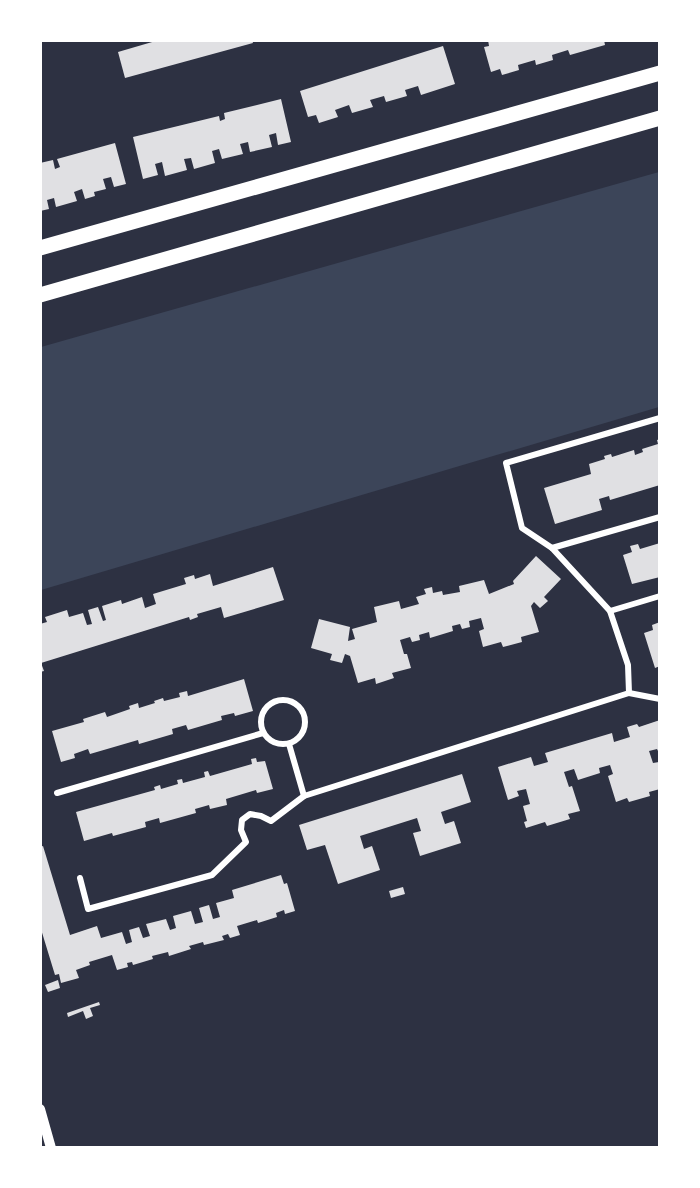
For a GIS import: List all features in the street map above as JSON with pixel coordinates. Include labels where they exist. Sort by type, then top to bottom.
[{"type":"main road","points":[[40,248],[660,73]]},
{"type":"main road","points":[[40,295],[660,118]]},
{"type":"street","points":[[629,693],[628,665],[610,611],[552,548],[522,528],[506,463],[660,418]]},
{"type":"street","points":[[552,548],[660,517]]},
{"type":"street","points":[[610,611],[660,596]]},
{"type":"street","points":[[80,878],[88,909],[212,875],[246,842],[241,830],[242,820],[250,814],[270,821],[304,796],[629,693],[660,699]]},
{"type":"street","points":[[280,700],[289,700],[301,708],[305,715],[304,732],[289,744],[273,742],[263,733],[261,722],[264,710],[270,704],[280,700]]},
{"type":"street","points":[[57,793],[263,733]]},
{"type":"street","points":[[289,744],[304,796]]},
{"type":"street","points":[[40,1109],[51,1148]]},
{"type":"shaded area","points":[[659,172],[659,407],[41,590],[41,347]]},
{"type":"building","points":[[159,40],[252,40],[253,43],[125,78],[118,52]]},
{"type":"building","points":[[488,40],[604,40],[605,45],[570,55],[568,50],[552,55],[553,60],[536,65],[535,60],[518,65],[519,70],[502,75],[500,69],[491,72],[484,47],[489,46]]},
{"type":"building","points":[[443,46],[455,84],[421,95],[418,86],[405,90],[407,96],[386,102],[384,96],[370,100],[373,107],[352,113],[349,105],[335,110],[338,117],[319,123],[316,115],[308,117],[300,91]]},
{"type":"building","points":[[281,99],[291,142],[278,145],[276,133],[269,135],[272,147],[250,152],[248,142],[240,144],[243,154],[222,159],[219,149],[212,151],[215,163],[194,169],[191,158],[184,159],[187,170],[165,176],[162,162],[155,164],[158,175],[143,179],[133,137],[219,116],[220,121],[225,119],[224,113]]},
{"type":"building","points":[[115,143],[126,184],[114,187],[111,177],[103,179],[106,189],[94,192],[95,196],[85,199],[82,189],[74,192],[77,201],[56,207],[54,198],[47,200],[49,209],[40,211],[40,163],[53,160],[55,169],[60,167],[57,159]]},
{"type":"building","points":[[660,439],[660,485],[610,500],[609,496],[599,499],[602,510],[555,524],[544,488],[591,474],[589,464],[605,459],[604,456],[611,454],[612,457],[634,450],[635,455],[643,452],[642,449],[658,444],[657,440]]},
{"type":"building","points":[[660,543],[660,577],[632,584],[623,555],[632,552],[630,546],[638,544],[640,549]]},
{"type":"building","points":[[536,556],[561,579],[544,597],[548,601],[540,608],[534,602],[531,606],[539,632],[521,637],[522,642],[503,647],[501,642],[483,647],[479,631],[484,629],[481,618],[469,621],[470,627],[462,629],[460,624],[452,626],[453,631],[430,638],[429,632],[419,635],[420,640],[412,642],[410,637],[400,640],[411,668],[392,673],[394,678],[376,684],[375,678],[358,683],[350,656],[345,654],[342,663],[330,660],[332,654],[311,648],[319,619],[350,627],[348,641],[355,639],[352,629],[377,622],[374,607],[399,601],[401,609],[419,604],[416,597],[426,594],[424,589],[432,587],[433,593],[442,591],[443,595],[460,592],[459,586],[484,580],[489,594],[514,584],[513,581]]},
{"type":"building","points":[[273,567],[284,600],[224,618],[221,607],[197,614],[198,617],[190,620],[189,617],[41,663],[44,671],[40,672],[40,624],[47,622],[45,617],[67,610],[69,617],[83,613],[87,625],[92,624],[88,610],[98,607],[103,621],[106,620],[102,606],[121,600],[122,604],[142,597],[145,608],[156,604],[153,594],[186,584],[184,578],[194,575],[195,579],[210,574],[213,586]]},
{"type":"building","points":[[660,622],[660,666],[655,668],[644,633],[653,630],[652,625]]},
{"type":"building","points":[[244,679],[253,711],[235,716],[234,713],[221,716],[222,720],[188,730],[186,725],[172,729],[173,734],[139,744],[138,740],[90,754],[88,749],[74,754],[75,758],[61,762],[52,731],[84,722],[83,719],[105,712],[107,717],[130,709],[129,706],[138,703],[139,708],[163,698],[164,701],[180,697],[179,693],[187,691],[188,696]]},
{"type":"building","points":[[660,720],[660,755],[657,749],[649,751],[653,763],[659,762],[660,764],[660,789],[649,792],[650,796],[629,802],[627,798],[616,802],[608,776],[613,774],[610,765],[599,768],[600,773],[578,780],[574,769],[564,772],[569,787],[572,786],[580,811],[568,814],[570,819],[547,826],[545,822],[526,828],[524,822],[527,821],[523,806],[530,804],[526,789],[517,791],[519,796],[508,800],[498,767],[531,757],[534,766],[548,762],[545,753],[612,733],[614,742],[630,737],[627,727],[637,724],[639,727]]},
{"type":"building","points":[[256,758],[257,762],[265,761],[273,789],[257,793],[256,790],[226,799],[227,805],[210,809],[209,805],[195,809],[196,813],[160,823],[159,818],[145,822],[146,827],[84,841],[76,812],[155,790],[154,787],[160,785],[161,789],[178,784],[177,780],[182,779],[183,783],[205,777],[204,772],[208,771],[210,776],[252,764],[251,759]]},
{"type":"building","points":[[462,774],[471,802],[441,812],[445,824],[454,821],[461,843],[420,856],[413,833],[421,831],[417,818],[360,836],[364,849],[372,846],[380,870],[338,884],[325,845],[307,850],[299,825]]},
{"type":"building","points":[[43,846],[70,935],[97,926],[101,938],[122,932],[126,944],[132,942],[129,930],[139,927],[143,938],[150,936],[146,924],[166,919],[170,930],[176,928],[173,916],[191,911],[195,924],[203,922],[199,908],[209,905],[213,919],[220,917],[216,903],[234,898],[232,890],[281,875],[284,884],[287,883],[295,911],[285,914],[284,910],[276,913],[277,917],[237,926],[240,935],[230,938],[228,934],[222,936],[224,940],[189,946],[191,949],[169,956],[168,952],[152,956],[153,959],[133,965],[132,962],[127,963],[128,967],[117,970],[112,955],[89,962],[90,965],[76,970],[79,978],[61,983],[59,974],[55,975],[40,926],[40,847]]},
{"type":"building","points":[[403,887],[405,894],[391,898],[389,891]]},
{"type":"building","points":[[58,980],[60,988],[48,992],[45,985]]},
{"type":"building","points":[[99,1002],[100,1005],[90,1008],[93,1016],[86,1019],[83,1011],[68,1017],[67,1013]]}]
